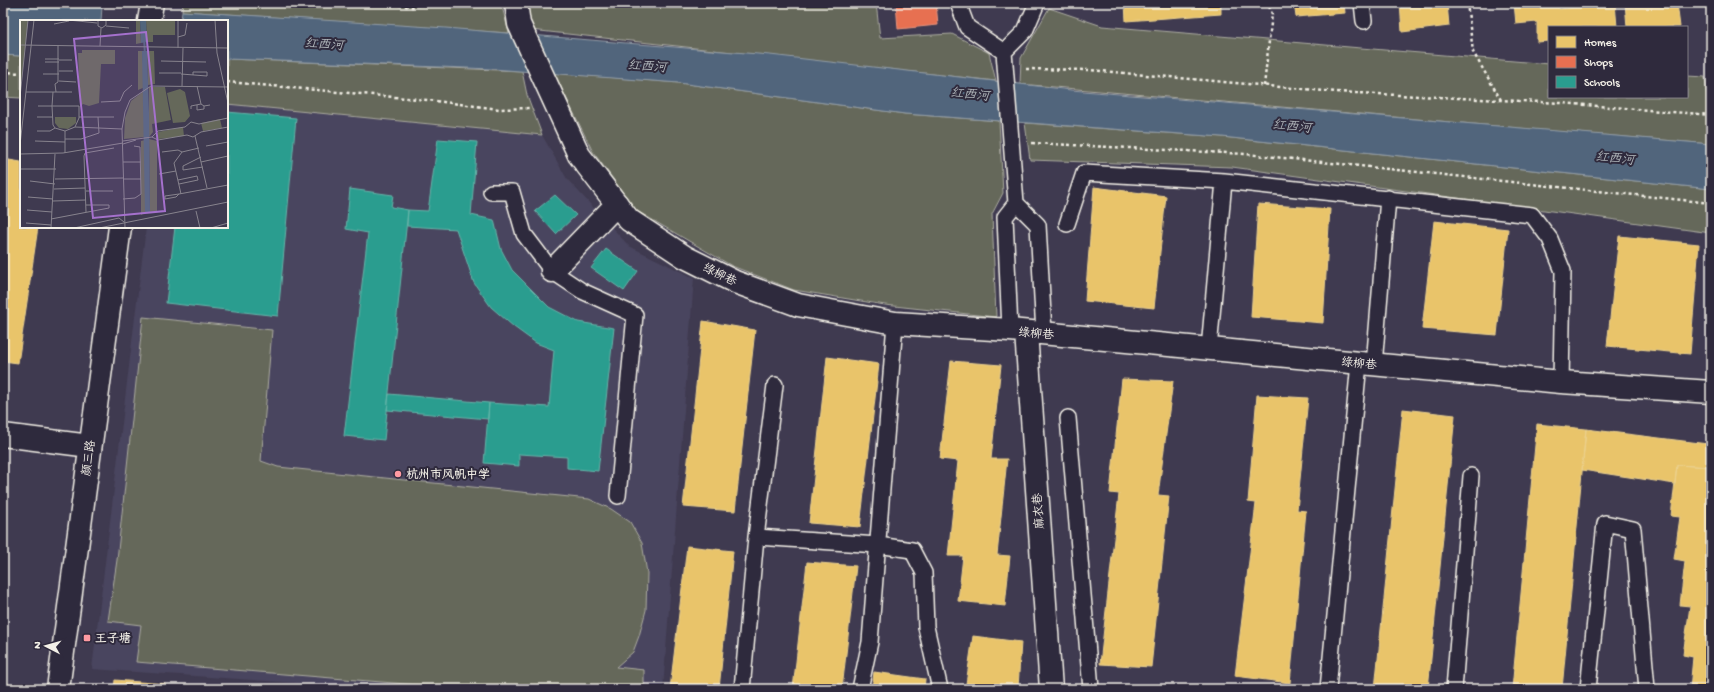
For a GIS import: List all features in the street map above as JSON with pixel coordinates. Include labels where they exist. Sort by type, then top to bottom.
[{"type":"street","name":"绿柳巷","points":[[517,14],[548,88],[579,155],[629,220],[685,257],[735,282],[798,305],[895,323],[1027,332],[1561,382],[1711,392]]},
{"type":"street","points":[[552,271],[617,204]]},
{"type":"street","name":"颜三路","points":[[58,689],[120,228]]},
{"type":"street","name":"麻衣巷","points":[[1027,332],[1050,689]]},
{"type":"street","points":[[3,435],[90,446]]},
{"type":"lane","points":[[958,3],[966,27],[1004,52]]},
{"type":"lane","points":[[1004,52],[1025,31],[1037,3]]},
{"type":"lane","points":[[1362,3],[1364,21]]},
{"type":"lane","points":[[1004,52],[1016,202],[1038,226],[1027,332]]},
{"type":"lane","points":[[1067,224],[1084,173],[1224,181],[1532,215],[1550,239],[1563,271],[1561,382]]},
{"type":"lane","points":[[1209,349],[1224,181]]},
{"type":"lane","points":[[491,192],[512,192],[524,234],[552,271],[582,291],[635,315],[618,496]]},
{"type":"lane","points":[[1328,689],[1366,364],[1388,198]]},
{"type":"lane","points":[[1016,202],[1005,217],[1027,332]]},
{"type":"lane","points":[[860,689],[870,642],[895,323]]},
{"type":"lane","points":[[742,689],[756,537],[776,385]]},
{"type":"lane","points":[[1068,418],[1092,689]]},
{"type":"lane","points":[[1454,689],[1471,476]]},
{"type":"lane","points":[[1588,689],[1605,523],[1633,529],[1647,689]]},
{"type":"lane","points":[[756,537],[878,545],[912,550],[924,573],[926,627],[940,689]]},
{"type":"path","points":[[381,3],[412,7],[425,3]]},
{"type":"path","points":[[1264,86],[1272,14],[1268,3]]},
{"type":"path","points":[[1467,3],[1473,52],[1501,100]]},
{"type":"path","points":[[1006,74],[1090,70],[1337,92],[1562,103],[1711,115]]},
{"type":"path","points":[[3,72],[20,73]]},
{"type":"path","points":[[228,82],[428,100],[499,109],[557,108]]},
{"type":"path","points":[[1011,135],[1246,154],[1711,203]]},
{"type":"shaded area","name":"杭州市风帆中学","points":[[228,104],[542,135],[567,179],[629,246],[694,278],[663,689],[383,689],[92,669],[146,228],[228,228]]},
{"type":"green space","points":[[52,3],[102,3],[102,6]]},
{"type":"green space","points":[[183,3],[501,3],[509,33],[182,11]]},
{"type":"green space","points":[[525,3],[876,3],[880,38],[952,34],[989,53],[996,81],[531,30]]},
{"type":"green space","points":[[1049,8],[1102,26],[1548,64],[1548,98],[1688,98],[1688,76],[1705,77],[1711,144],[1020,84],[1021,58]]},
{"type":"green space","points":[[3,55],[20,56],[20,98],[3,97]]},
{"type":"green space","points":[[228,59],[522,71],[527,95],[542,135],[228,104]]},
{"type":"green space","points":[[554,73],[679,83],[905,114],[999,121],[1003,193],[992,214],[996,317],[885,305],[794,290],[732,266],[637,211],[593,152]]},
{"type":"green space","points":[[1025,123],[1222,137],[1711,189],[1711,233],[1232,167],[1030,160]]},
{"type":"green space","points":[[143,317],[272,330],[261,461],[278,467],[589,499],[611,509],[630,522],[642,543],[647,573],[646,610],[633,652],[616,667],[644,670],[644,689],[467,689],[136,662],[141,625],[108,621],[117,560]]},
{"type":"water","points":[[3,3],[52,3],[102,6],[101,20],[20,20],[20,56],[3,55]]},
{"type":"water","name":"红西河","points":[[182,11],[446,28],[770,55],[1071,90],[1711,144],[1711,189],[1222,137],[905,114],[679,83],[493,69],[228,59],[228,20],[181,20]]},
{"type":"building: Homes","points":[[1125,3],[1221,3],[1221,14],[1126,21]]},
{"type":"building: Homes","points":[[1294,3],[1344,3],[1345,13],[1296,17]]},
{"type":"building: Homes","points":[[1400,3],[1447,3],[1449,26],[1402,32]]},
{"type":"building: Homes","points":[[1514,3],[1558,3],[1559,9],[1615,3],[1617,26],[1548,26],[1548,41],[1537,42],[1537,22],[1516,24]]},
{"type":"building: Homes","points":[[1625,3],[1677,3],[1680,26],[1627,26]]},
{"type":"building: Homes","points":[[3,159],[20,162],[20,228],[38,228],[18,363],[3,361]]},
{"type":"building: Homes","points":[[1094,187],[1166,196],[1154,308],[1085,301]]},
{"type":"building: Homes","points":[[1258,204],[1330,209],[1323,323],[1251,317]]},
{"type":"building: Homes","points":[[1434,221],[1508,229],[1497,335],[1422,329]]},
{"type":"building: Homes","points":[[1619,236],[1699,244],[1690,354],[1607,346]]},
{"type":"building: Homes","points":[[703,321],[755,330],[735,511],[683,507]]},
{"type":"building: Homes","points":[[827,357],[879,364],[860,527],[809,523]]},
{"type":"building: Homes","points":[[951,361],[1001,365],[991,459],[1007,459],[997,555],[1010,556],[1005,606],[958,601],[963,556],[948,556],[958,461],[940,459]]},
{"type":"building: Homes","points":[[1122,379],[1173,381],[1158,495],[1169,496],[1151,667],[1100,664],[1119,494],[1110,493]]},
{"type":"building: Homes","points":[[1257,395],[1308,398],[1297,510],[1306,511],[1290,683],[1235,676],[1256,503],[1248,502]]},
{"type":"building: Homes","points":[[1403,409],[1455,415],[1428,689],[1375,689]]},
{"type":"building: Homes","points":[[1537,424],[1586,429],[1562,689],[1512,689]]},
{"type":"building: Homes","points":[[1586,429],[1708,444],[1710,467],[1677,465],[1675,484],[1582,470]]},
{"type":"building: Homes","points":[[1677,465],[1711,467],[1711,689],[1690,689],[1693,657],[1683,655],[1690,606],[1680,605],[1685,561],[1674,559],[1680,517],[1671,516]]},
{"type":"building: Homes","points":[[3,471],[6,471],[3,489]]},
{"type":"building: Homes","points":[[687,546],[733,551],[719,689],[670,689]]},
{"type":"building: Homes","points":[[807,562],[856,566],[842,689],[793,689]]},
{"type":"building: Homes","points":[[973,636],[1021,642],[1018,688],[1021,689],[975,689],[976,685],[966,684]]},
{"type":"building: Homes","points":[[874,672],[925,679],[924,689],[872,689]]},
{"type":"building: Homes","points":[[115,680],[165,684],[164,689],[114,689]]},
{"type":"building: Shops","points":[[896,3],[936,3],[938,25],[898,29]]},
{"type":"building: Schools","points":[[228,112],[296,118],[278,316],[166,303],[175,228],[228,228]]},
{"type":"building: Schools","points":[[438,139],[477,142],[471,215],[494,220],[501,249],[512,270],[549,307],[578,322],[614,328],[598,471],[567,468],[567,457],[519,454],[519,466],[484,463],[489,403],[549,407],[554,350],[536,343],[514,327],[491,307],[474,283],[456,229],[407,226],[408,210],[428,211]]},
{"type":"building: Schools","points":[[350,189],[393,195],[391,207],[408,210],[384,440],[344,436],[368,233],[346,229]]},
{"type":"building: Schools","points":[[555,195],[576,215],[556,234],[535,211]]},
{"type":"building: Schools","points":[[606,249],[638,271],[624,291],[591,268]]},
{"type":"building: Schools","points":[[389,394],[489,403],[488,419],[387,410]]},
{"type":"place","name":"杭州市风帆中学","points":[[398,474]]},
{"type":"place","name":"王子塘","points":[[87,638]]}]
